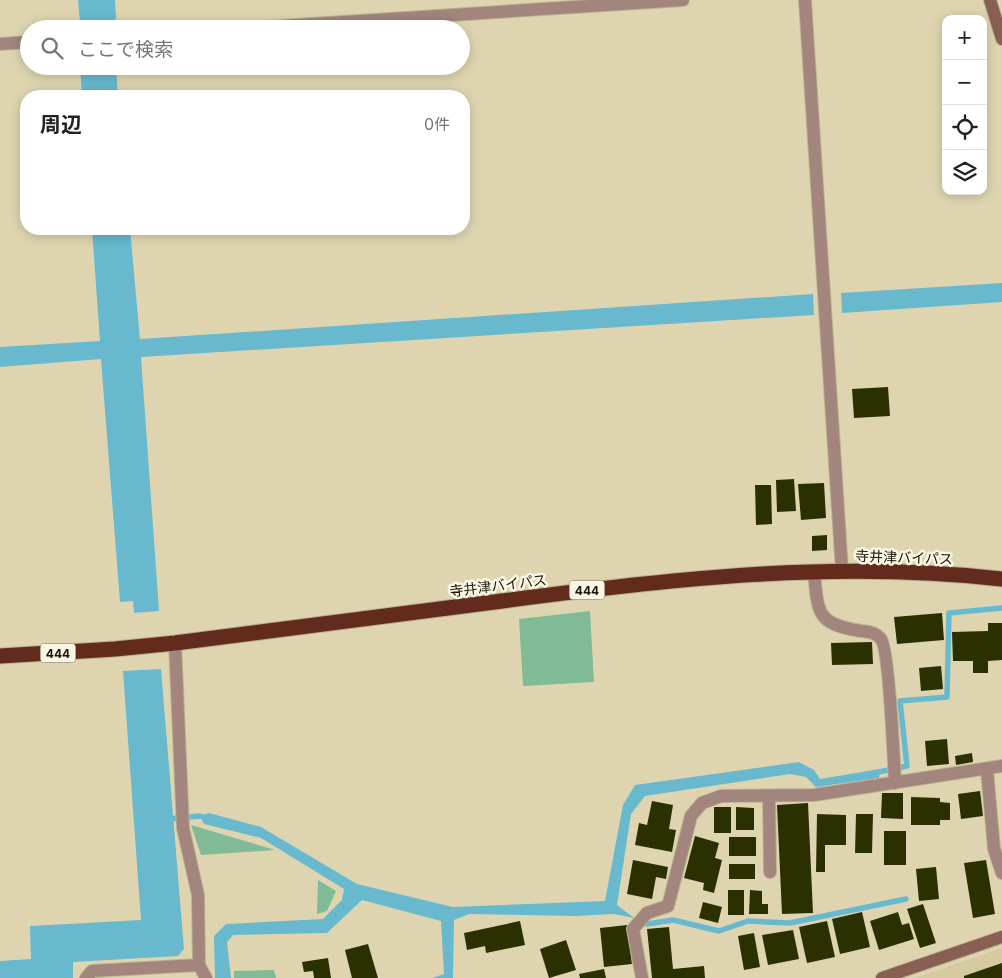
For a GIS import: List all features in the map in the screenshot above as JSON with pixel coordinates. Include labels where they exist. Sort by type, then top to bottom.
[{"type":"highway","name":"寺井津バイパス","points":[[0,656],[115,649],[175,643],[595,589],[726,576],[842,571],[963,575],[1002,580]]},
{"type":"street","points":[[373,20],[683,0]]},
{"type":"street","points":[[805,0],[842,571]]},
{"type":"street","points":[[990,0],[1002,40]]},
{"type":"street","points":[[0,44],[20,43]]},
{"type":"street","points":[[814,572],[820,612],[827,622],[840,628],[874,633],[882,641],[895,783]]},
{"type":"street","points":[[175,643],[183,828],[198,896],[199,964],[206,978]]},
{"type":"street","points":[[642,978],[633,929],[647,913],[668,906],[690,816],[702,803],[721,796],[769,797],[814,795],[987,770],[1002,766]]},
{"type":"street","points":[[987,770],[994,848],[1002,873]]},
{"type":"street","points":[[769,797],[770,872]]},
{"type":"street","points":[[882,978],[1002,937]]},
{"type":"street","points":[[86,978],[92,971],[199,964]]},
{"type":"shaded area","points":[[1002,948],[1002,978],[915,978]]},
{"type":"green space","points":[[590,611],[594,682],[523,686],[519,619]]},
{"type":"green space","points":[[191,825],[275,850],[201,855]]},
{"type":"green space","points":[[318,880],[336,891],[327,911],[317,914]]},
{"type":"green space","points":[[274,970],[276,978],[234,978],[234,971]]},
{"type":"water","points":[[78,0],[115,0],[114,20],[80,20]]},
{"type":"water","points":[[81,75],[117,75],[118,90],[82,90]]},
{"type":"water","points":[[92,235],[131,235],[140,339],[813,294],[814,315],[141,357],[159,611],[134,613],[133,601],[120,602],[101,359],[0,367],[0,347],[100,341]]},
{"type":"water","points":[[1002,283],[1002,302],[842,313],[841,293]]},
{"type":"water","points":[[161,669],[184,949],[178,956],[73,962],[73,978],[0,978],[0,961],[31,959],[30,926],[141,920],[123,671]]},
{"type":"water","points":[[799,762],[814,770],[820,779],[880,769],[879,778],[816,787],[806,777],[790,774],[645,796],[631,814],[617,905],[634,918],[614,914],[574,916],[469,914],[454,920],[453,978],[432,978],[444,974],[441,921],[362,900],[327,933],[233,935],[227,942],[231,978],[215,978],[214,936],[226,924],[323,919],[342,900],[344,889],[261,838],[204,824],[200,816],[209,813],[261,827],[357,884],[453,907],[605,901],[623,805],[635,785]]},
{"type":"building","points":[[888,387],[890,416],[854,418],[852,389]]},
{"type":"building","points":[[794,479],[796,511],[777,512],[776,480]]},
{"type":"building","points":[[824,483],[826,518],[801,520],[798,484]]},
{"type":"building","points":[[755,485],[771,485],[772,524],[756,525]]},
{"type":"building","points":[[827,535],[827,550],[812,551],[812,536]]},
{"type":"building","points":[[942,613],[944,640],[897,644],[894,617]]},
{"type":"building","points":[[988,623],[1002,623],[1002,660],[988,661],[988,673],[973,673],[973,661],[953,661],[952,632],[988,631]]},
{"type":"building","points":[[872,642],[873,664],[832,665],[831,643]]},
{"type":"building","points":[[941,666],[943,689],[921,691],[919,668]]},
{"type":"building","points":[[947,739],[949,764],[927,766],[925,741]]},
{"type":"building","points":[[972,753],[973,762],[956,765],[955,756]]},
{"type":"building","points":[[980,791],[983,816],[961,819],[958,794]]},
{"type":"building","points":[[882,793],[903,793],[903,819],[881,818]]},
{"type":"building","points":[[911,797],[940,798],[940,802],[950,803],[950,820],[940,820],[940,825],[911,825]]},
{"type":"building","points":[[652,801],[673,805],[669,829],[676,830],[672,852],[635,845],[639,823],[647,825]]},
{"type":"building","points":[[808,803],[813,913],[782,914],[777,805]]},
{"type":"building","points":[[714,807],[731,807],[731,833],[714,833]]},
{"type":"building","points":[[736,807],[754,808],[754,830],[736,830]]},
{"type":"building","points":[[817,814],[846,815],[846,845],[825,845],[825,872],[816,872]]},
{"type":"building","points":[[856,814],[873,814],[872,853],[855,853]]},
{"type":"building","points":[[884,831],[906,831],[906,865],[884,865]]},
{"type":"building","points":[[695,836],[719,843],[715,858],[722,860],[714,893],[703,890],[704,883],[684,878]]},
{"type":"building","points":[[729,837],[756,837],[756,856],[729,856]]},
{"type":"building","points":[[633,860],[668,867],[666,879],[656,877],[652,899],[627,894]]},
{"type":"building","points":[[986,860],[995,914],[973,918],[964,863]]},
{"type":"building","points":[[729,864],[755,864],[755,879],[729,879]]},
{"type":"building","points":[[936,867],[939,899],[919,901],[916,869]]},
{"type":"building","points":[[728,890],[744,890],[744,915],[728,915]]},
{"type":"building","points":[[750,890],[762,891],[762,904],[768,904],[768,914],[749,914]]},
{"type":"building","points":[[703,902],[722,907],[718,923],[699,918]]},
{"type":"building","points":[[923,904],[936,943],[920,948],[907,909]]},
{"type":"building","points":[[862,912],[870,947],[840,954],[832,919]]},
{"type":"building","points":[[898,912],[902,925],[909,923],[914,939],[879,950],[870,921]]},
{"type":"building","points":[[520,921],[525,945],[486,953],[485,946],[467,950],[464,933]]},
{"type":"building","points":[[827,921],[835,957],[807,963],[799,927]]},
{"type":"building","points":[[627,925],[632,964],[604,967],[600,928]]},
{"type":"building","points":[[669,927],[673,969],[704,966],[705,978],[652,978],[647,929]]},
{"type":"building","points":[[793,930],[799,959],[768,965],[762,935]]},
{"type":"building","points":[[754,933],[760,967],[744,970],[738,936]]},
{"type":"building","points":[[566,940],[576,970],[549,978],[540,949]]},
{"type":"building","points":[[368,944],[378,978],[352,978],[345,950]]},
{"type":"building","points":[[328,958],[331,978],[314,978],[313,971],[304,972],[302,962]]},
{"type":"building","points":[[1002,963],[1002,978],[964,978],[964,976]]},
{"type":"building","points":[[604,969],[606,978],[580,978],[579,974]]},
{"type":"waterway","points":[[874,773],[907,766],[900,701],[947,697],[949,613],[1002,608]]},
{"type":"waterway","points":[[168,819],[200,816],[206,818]]},
{"type":"waterway","points":[[647,924],[673,920],[719,931],[748,921],[790,923],[906,899]]}]
